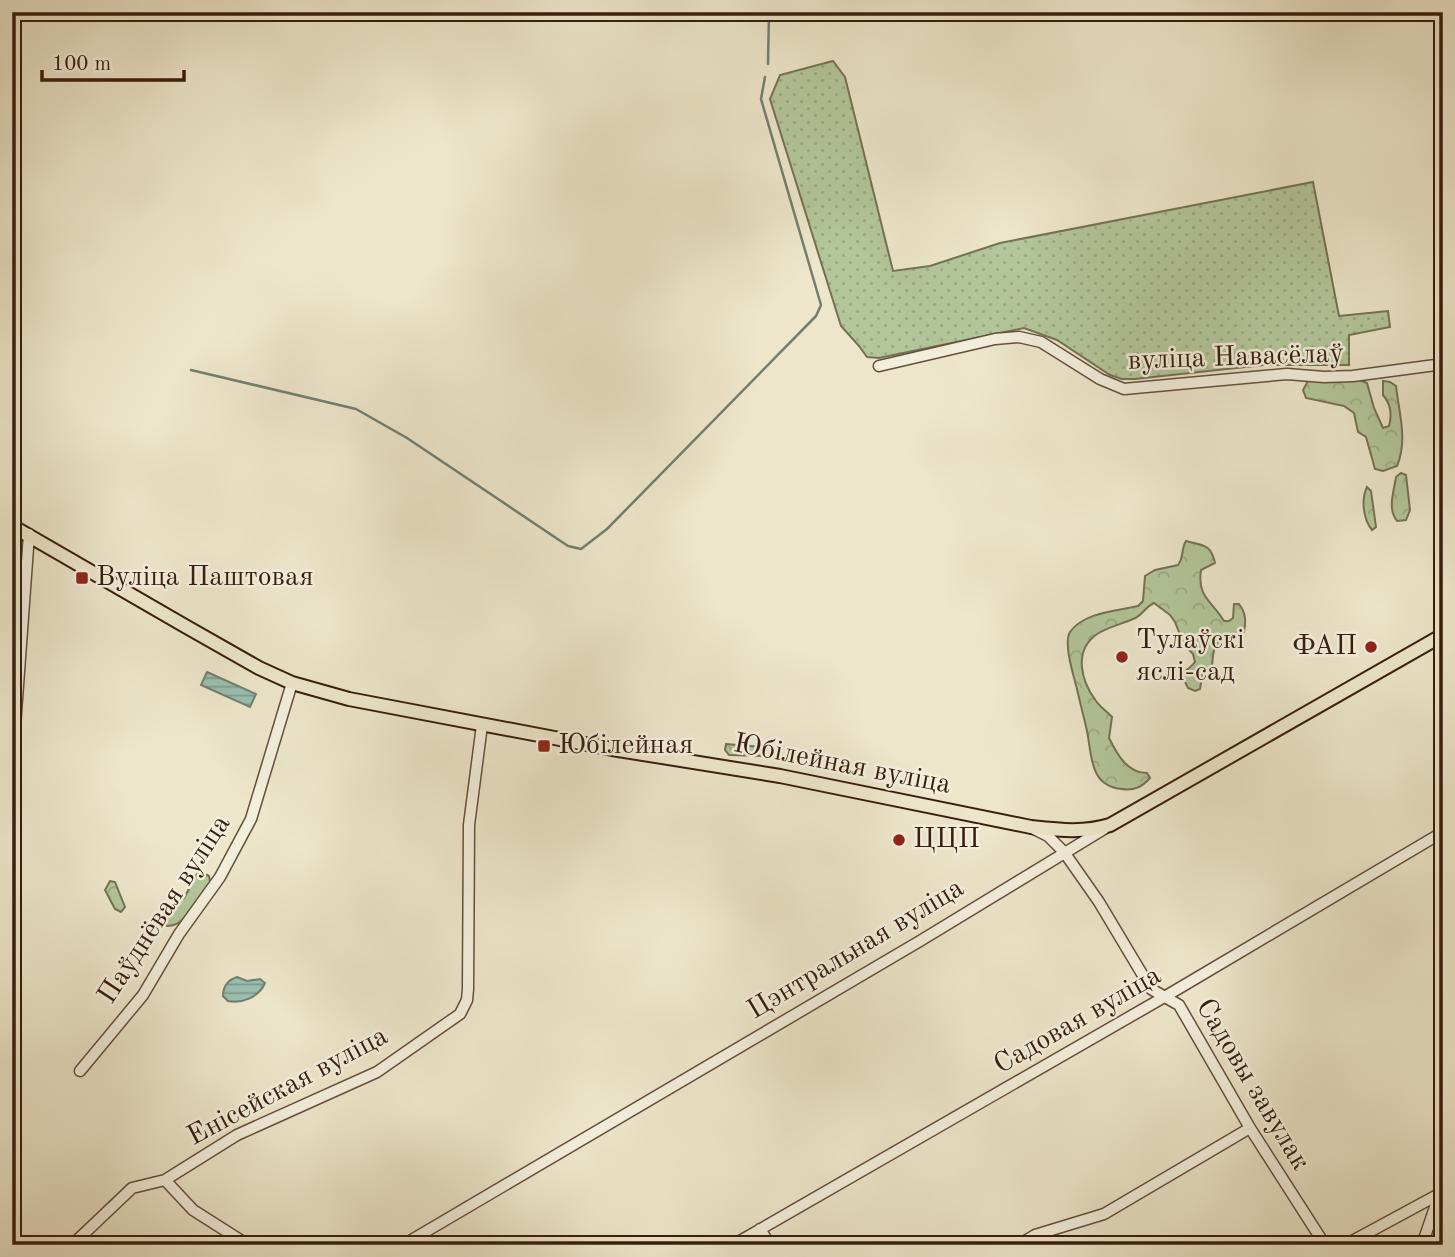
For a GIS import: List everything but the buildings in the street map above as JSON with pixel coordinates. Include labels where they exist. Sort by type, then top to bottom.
[{"type":"main road","name":"Юбілейная вуліца","points":[[12,526],[259,668],[292,683],[349,699],[612,749],[780,776],[1031,827],[1081,831],[1110,825]]},
{"type":"main road","name":"Цэнтральная вуліца","points":[[1110,825],[1443,635]]},
{"type":"street","name":"вуліца Навасёлаў","points":[[879,366],[995,339],[1019,337],[1041,342],[1100,379],[1124,389],[1287,374],[1353,376],[1443,363]]},
{"type":"street","points":[[12,768],[29,534]]},
{"type":"street","name":"Паўднёвая вуліца","points":[[80,1071],[143,995],[179,934],[220,877],[251,819],[292,683]]},
{"type":"street","name":"Енісейская вуліца","points":[[72,1245],[132,1188],[165,1181],[237,1135],[377,1072],[460,1014],[467,1000],[468,989],[469,825],[482,725]]},
{"type":"street","name":"Цэнтральная вуліца","points":[[403,1245],[920,941],[1110,825]]},
{"type":"street","name":"Садовы завулак","points":[[1031,827],[1048,836],[1064,852],[1099,902],[1151,989],[1179,1005],[1250,1128],[1325,1245]]},
{"type":"street","name":"Садовая вуліца","points":[[733,1245],[1166,996],[1443,832]]},
{"type":"street","points":[[1018,1245],[1035,1235],[1104,1214],[1250,1128]]},
{"type":"street","points":[[165,1181],[193,1210],[248,1245]]},
{"type":"street","points":[[1345,1245],[1442,1190]]},
{"type":"street","points":[[1422,1245],[1442,1190]]},
{"type":"street","points":[[760,1229],[770,1245]]},
{"type":"green space","points":[[833,61],[845,77],[893,271],[930,266],[1000,243],[1313,182],[1339,316],[1388,311],[1390,327],[1349,335],[1349,365],[1264,365],[1135,379],[1110,375],[1057,340],[1024,328],[879,358],[867,357],[841,326],[770,99],[780,75]]},
{"type":"green space","points":[[1357,379],[1367,383],[1383,428],[1389,426],[1391,414],[1383,395],[1383,381],[1396,386],[1402,436],[1397,466],[1383,471],[1375,469],[1366,437],[1358,432],[1354,413],[1344,406],[1306,398],[1303,390],[1308,381]]},
{"type":"green space","points":[[1401,473],[1406,475],[1410,510],[1406,520],[1397,521],[1392,511],[1392,500],[1396,477]]},
{"type":"green space","points":[[1367,487],[1371,491],[1376,527],[1372,530],[1364,509]]},
{"type":"green space","points":[[1186,541],[1206,547],[1211,552],[1215,563],[1201,570],[1203,592],[1224,621],[1233,618],[1234,604],[1239,604],[1245,617],[1244,632],[1216,645],[1212,666],[1203,671],[1200,689],[1195,691],[1188,688],[1182,676],[1195,662],[1193,654],[1184,645],[1170,615],[1154,603],[1136,618],[1101,632],[1089,641],[1082,657],[1083,675],[1096,701],[1112,717],[1109,738],[1128,766],[1147,773],[1150,778],[1134,789],[1111,787],[1103,782],[1094,768],[1070,660],[1068,637],[1076,625],[1092,616],[1138,606],[1143,601],[1145,576],[1155,570],[1178,565]]},
{"type":"green space","points":[[726,744],[762,747],[764,756],[729,755],[725,750]]},
{"type":"green space","points":[[197,874],[209,876],[211,886],[187,917],[167,926],[164,923],[165,912],[184,898]]},
{"type":"green space","points":[[110,881],[115,882],[125,907],[121,912],[115,909],[105,890]]},
{"type":"shaded area","points":[[207,672],[256,694],[250,707],[201,685]]},
{"type":"shaded area","points":[[237,977],[247,981],[260,979],[265,983],[259,992],[249,998],[228,1001],[223,996],[224,990],[229,982]]},
{"type":"waterway","points":[[768,64],[769,12]]},
{"type":"waterway","points":[[191,370],[356,409],[407,438],[568,546],[581,549],[607,529],[816,316],[821,305],[761,99],[765,77]]},
{"type":"place","name":"Вуліца Паштовая","points":[[82,578]]},
{"type":"place","name":"ФАП","points":[[1371,647]]},
{"type":"place","name":"Тулаўскі яслі-сад","points":[[1122,657]]},
{"type":"place","name":"Юбілейная","points":[[544,746]]},
{"type":"place","name":"ЦЦП","points":[[899,840]]}]
